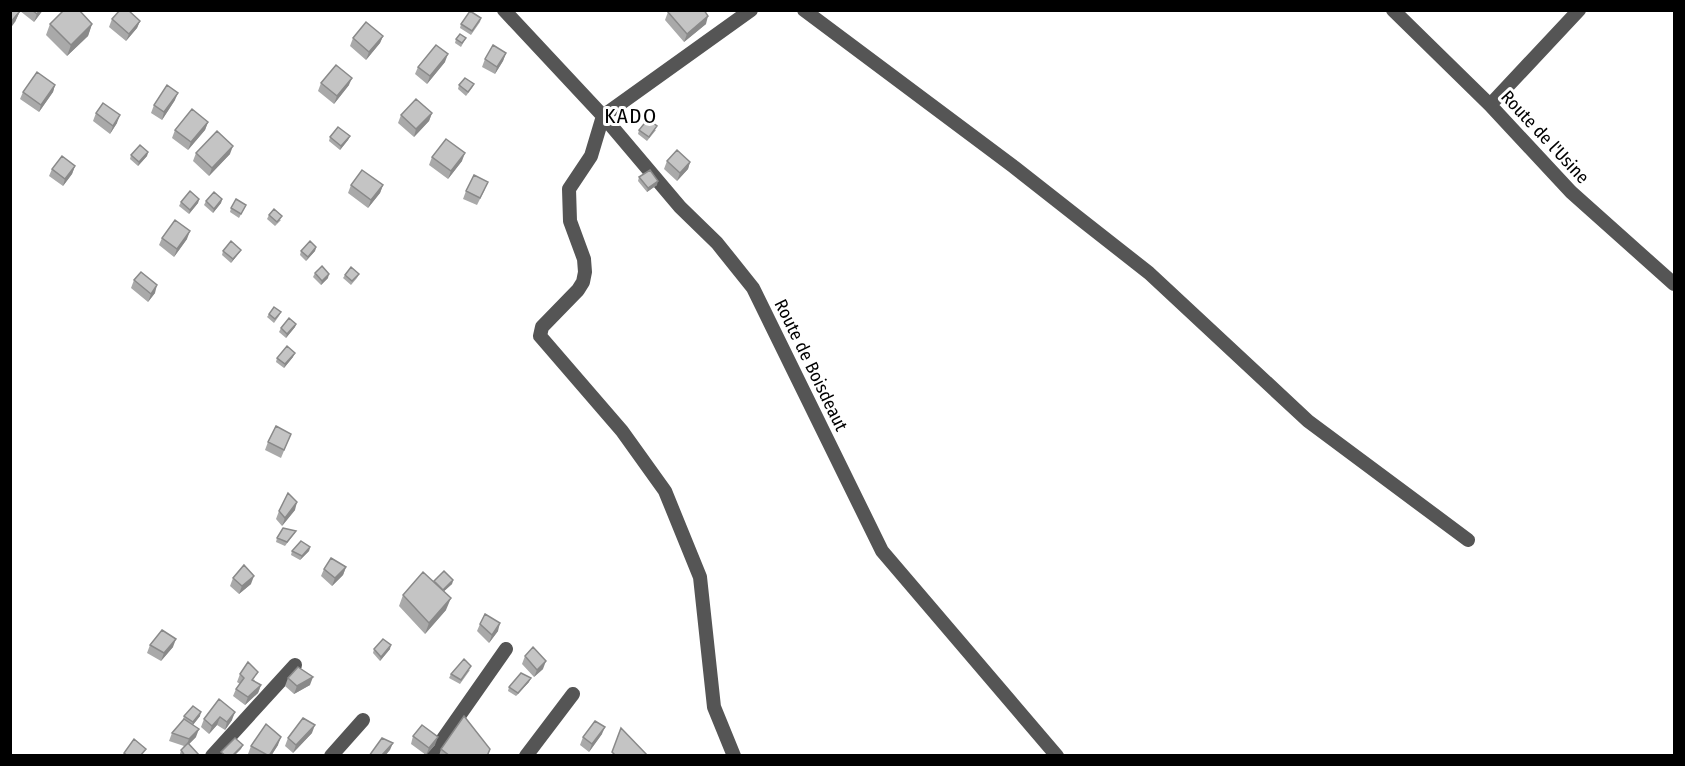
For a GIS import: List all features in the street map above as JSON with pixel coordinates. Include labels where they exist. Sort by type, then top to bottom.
[{"type":"street","name":"Route de Boisdeaut","points":[[504,10],[603,116],[680,207],[717,243],[753,288],[882,551],[1057,756]]},
{"type":"street","points":[[734,756],[714,707],[700,577],[664,491],[622,432],[540,336],[542,327],[583,282],[584,259],[570,221],[569,189],[591,156],[603,116],[751,10]]},
{"type":"street","points":[[804,10],[1014,167],[1149,273],[1308,421],[1468,540]]},
{"type":"street","name":"Route de l'Usine","points":[[1393,10],[1490,105],[1571,192],[1674,284]]},
{"type":"street","points":[[1490,105],[1579,10]]},
{"type":"street","points":[[431,756],[506,649]]},
{"type":"street","points":[[212,756],[295,665]]},
{"type":"street","points":[[526,756],[573,694]]},
{"type":"street","points":[[331,756],[363,720]]},
{"type":"building","points":[[10,10],[20,11],[10,23]]},
{"type":"building","points":[[64,10],[79,10],[92,24],[71,45],[50,24]]},
{"type":"building","points":[[120,10],[128,10],[140,21],[129,34],[112,19]]},
{"type":"building","points":[[670,10],[704,10],[708,16],[687,34],[668,12]]},
{"type":"building","points":[[470,11],[481,18],[472,31],[461,24]]},
{"type":"building","points":[[366,22],[383,36],[369,52],[353,38]]},
{"type":"building","points":[[460,34],[466,38],[462,43],[456,39]]},
{"type":"building","points":[[436,45],[448,54],[430,76],[418,67]]},
{"type":"building","points":[[493,45],[506,53],[497,67],[485,59]]},
{"type":"building","points":[[336,65],[352,78],[337,96],[321,83]]},
{"type":"building","points":[[37,72],[55,85],[41,105],[23,92]]},
{"type":"building","points":[[465,78],[474,84],[468,92],[459,85]]},
{"type":"building","points":[[167,85],[178,93],[164,112],[154,105]]},
{"type":"building","points":[[416,99],[432,113],[416,129],[401,115]]},
{"type":"building","points":[[103,103],[120,115],[113,126],[96,113]]},
{"type":"building","points":[[192,109],[208,122],[191,142],[175,130]]},
{"type":"building","points":[[648,119],[657,126],[649,137],[639,130]]},
{"type":"building","points":[[338,127],[350,136],[341,146],[330,137]]},
{"type":"building","points":[[217,131],[233,146],[212,168],[196,153]]},
{"type":"building","points":[[446,139],[465,153],[451,171],[432,157]]},
{"type":"building","points":[[140,145],[148,152],[139,162],[131,155]]},
{"type":"building","points":[[677,150],[690,162],[680,173],[667,161]]},
{"type":"building","points":[[62,156],[75,166],[65,179],[52,169]]},
{"type":"building","points":[[362,170],[383,185],[371,200],[351,185]]},
{"type":"building","points":[[650,170],[658,181],[648,188],[639,177]]},
{"type":"building","points":[[474,175],[488,182],[480,198],[466,191]]},
{"type":"building","points":[[190,191],[199,199],[190,210],[181,202]]},
{"type":"building","points":[[214,192],[222,199],[214,209],[206,201]]},
{"type":"building","points":[[236,199],[246,205],[241,214],[231,208]]},
{"type":"building","points":[[274,209],[282,216],[277,222],[269,215]]},
{"type":"building","points":[[175,220],[190,231],[177,249],[162,238]]},
{"type":"building","points":[[231,241],[241,250],[233,259],[223,251]]},
{"type":"building","points":[[310,241],[316,247],[308,257],[301,251]]},
{"type":"building","points":[[322,266],[329,274],[322,281],[315,273]]},
{"type":"building","points":[[351,267],[359,274],[352,281],[345,275]]},
{"type":"building","points":[[141,272],[157,285],[151,294],[134,280]]},
{"type":"building","points":[[274,307],[281,312],[275,319],[269,314]]},
{"type":"building","points":[[289,318],[296,324],[287,334],[281,328]]},
{"type":"building","points":[[287,346],[295,353],[285,364],[277,358]]},
{"type":"building","points":[[276,426],[291,434],[284,450],[268,442]]},
{"type":"building","points":[[288,493],[297,502],[285,518],[279,511]]},
{"type":"building","points":[[283,528],[296,531],[287,542],[277,538]]},
{"type":"building","points":[[301,541],[310,547],[302,556],[292,551]]},
{"type":"building","points":[[331,558],[346,567],[335,578],[324,569]]},
{"type":"building","points":[[244,565],[254,576],[242,586],[233,578]]},
{"type":"building","points":[[444,571],[453,580],[443,590],[434,581]]},
{"type":"building","points":[[423,572],[451,598],[429,623],[403,595]]},
{"type":"building","points":[[485,614],[500,623],[492,635],[480,624]]},
{"type":"building","points":[[162,630],[176,639],[164,653],[150,645]]},
{"type":"building","points":[[383,639],[391,645],[381,657],[374,649]]},
{"type":"building","points":[[533,647],[546,661],[537,670],[525,656]]},
{"type":"building","points":[[464,659],[471,666],[461,680],[451,674]]},
{"type":"building","points":[[248,662],[258,672],[252,680],[261,685],[248,697],[236,689],[244,678],[240,674]]},
{"type":"building","points":[[298,667],[313,677],[297,686],[288,678]]},
{"type":"building","points":[[521,673],[531,678],[518,693],[509,687]]},
{"type":"building","points":[[219,699],[235,712],[227,722],[220,717],[212,726],[204,719]]},
{"type":"building","points":[[193,706],[201,712],[193,722],[184,716]]},
{"type":"building","points":[[464,716],[490,749],[487,756],[450,756],[441,749]]},
{"type":"building","points":[[303,718],[315,725],[296,745],[288,738]]},
{"type":"building","points":[[184,719],[199,729],[189,739],[172,733]]},
{"type":"building","points":[[595,721],[605,727],[592,744],[583,737]]},
{"type":"building","points":[[266,724],[281,737],[269,756],[251,746]]},
{"type":"building","points":[[422,725],[438,737],[429,748],[413,736]]},
{"type":"building","points":[[621,728],[648,756],[616,756],[612,752]]},
{"type":"building","points":[[235,738],[243,745],[232,756],[226,756],[221,752]]},
{"type":"building","points":[[382,738],[393,743],[381,756],[369,756]]},
{"type":"building","points":[[134,739],[146,749],[140,756],[128,756],[124,753]]},
{"type":"building","points":[[188,743],[198,756],[185,756],[181,750]]},
{"type":"district","name":"KADO","points":[[631,116]]}]
